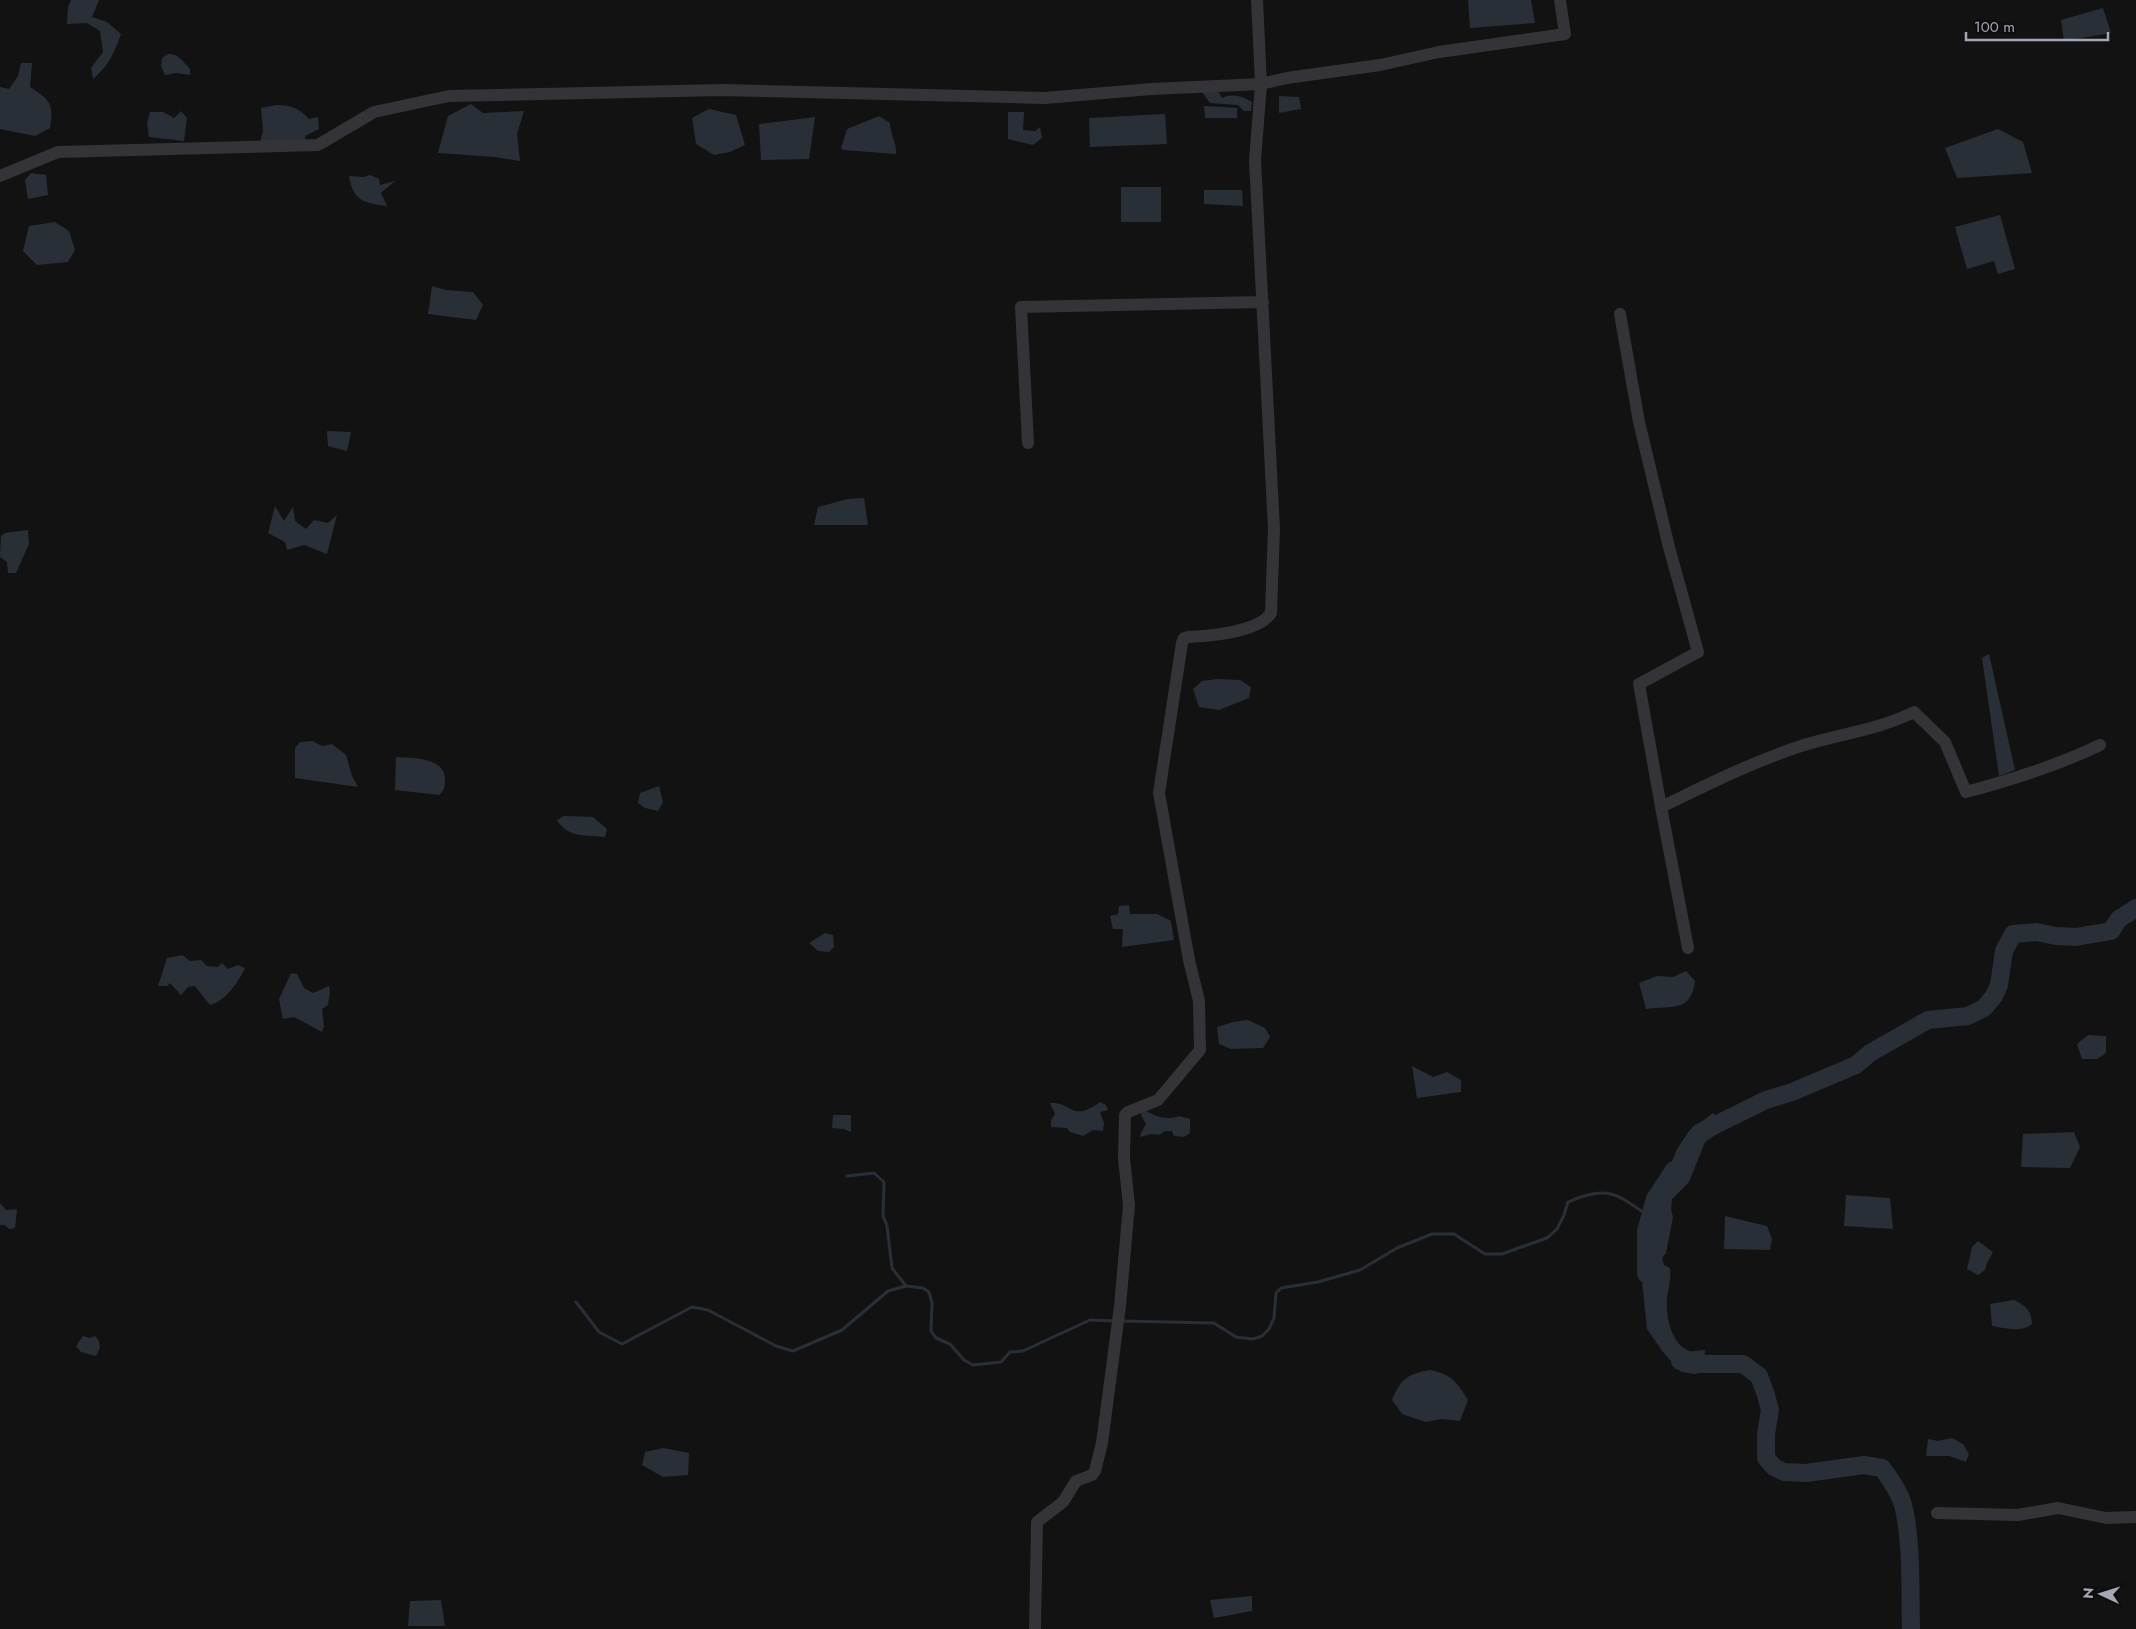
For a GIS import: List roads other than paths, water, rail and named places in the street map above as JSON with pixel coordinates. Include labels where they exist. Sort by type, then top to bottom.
[{"type":"street","points":[[1035,1629],[1038,1522],[1063,1502],[1076,1481],[1092,1475],[1095,1471],[1102,1443],[1120,1306],[1129,1205],[1124,1159],[1125,1115],[1158,1100],[1200,1050],[1200,1001],[1189,960],[1159,793],[1184,638],[1226,634],[1265,620],[1271,613],[1274,529],[1255,160],[1261,84],[1257,0]]},
{"type":"street","points":[[0,176],[58,152],[318,145],[374,112],[449,96],[722,90],[1045,98],[1151,89],[1261,84],[1287,78],[1380,65],[1439,52],[1565,34],[1560,0]]},
{"type":"street","points":[[1028,443],[1021,307],[1263,302]]},
{"type":"street","points":[[1620,314],[1639,422],[1669,547],[1698,652],[1639,684],[1688,948]]},
{"type":"street","points":[[1661,807],[1756,762],[1802,746],[1895,721],[1914,712],[1945,742],[1966,792],[2014,779],[2082,754],[2100,745]]},
{"type":"street","points":[[1937,1513],[2018,1515],[2058,1508],[2106,1518],[2136,1517]]},
{"type":"waterway","points":[[1699,1133],[1766,1100],[1792,1092],[1856,1065],[1870,1053],[1928,1020],[1968,1016],[1984,1008],[1994,996],[1999,985],[2004,951],[2013,934],[2036,932],[2076,937],[2111,931],[2119,919],[2136,908]]},
{"type":"waterway","points":[[1646,1274],[1646,1231],[1655,1199],[1674,1170]]},
{"type":"waterway","points":[[847,1176],[874,1173],[884,1182],[883,1216],[887,1226],[892,1268],[906,1286]]},
{"type":"waterway","points":[[1121,1321],[1214,1323],[1236,1337],[1253,1339],[1262,1336],[1269,1329],[1274,1318],[1276,1293],[1281,1288],[1318,1282],[1360,1270],[1397,1248],[1432,1234],[1454,1234],[1485,1254],[1502,1254],[1547,1238],[1557,1229],[1568,1202],[1592,1194],[1602,1193],[1619,1197],[1650,1217]]},
{"type":"waterway","points":[[576,1302],[599,1332],[622,1344],[692,1307],[708,1310],[776,1346],[793,1351],[842,1330],[888,1291],[906,1286],[923,1288],[929,1292],[932,1303],[931,1331],[936,1338],[950,1344],[964,1360],[973,1365],[1001,1362],[1010,1352],[1023,1351],[1090,1320],[1114,1321]]},
{"type":"waterway","points":[[1680,1361],[1689,1364],[1743,1364],[1759,1376],[1770,1410],[1766,1434],[1766,1458],[1774,1467],[1784,1472],[1806,1473],[1864,1465],[1882,1468],[1901,1498],[1907,1523],[1911,1629]]}]
